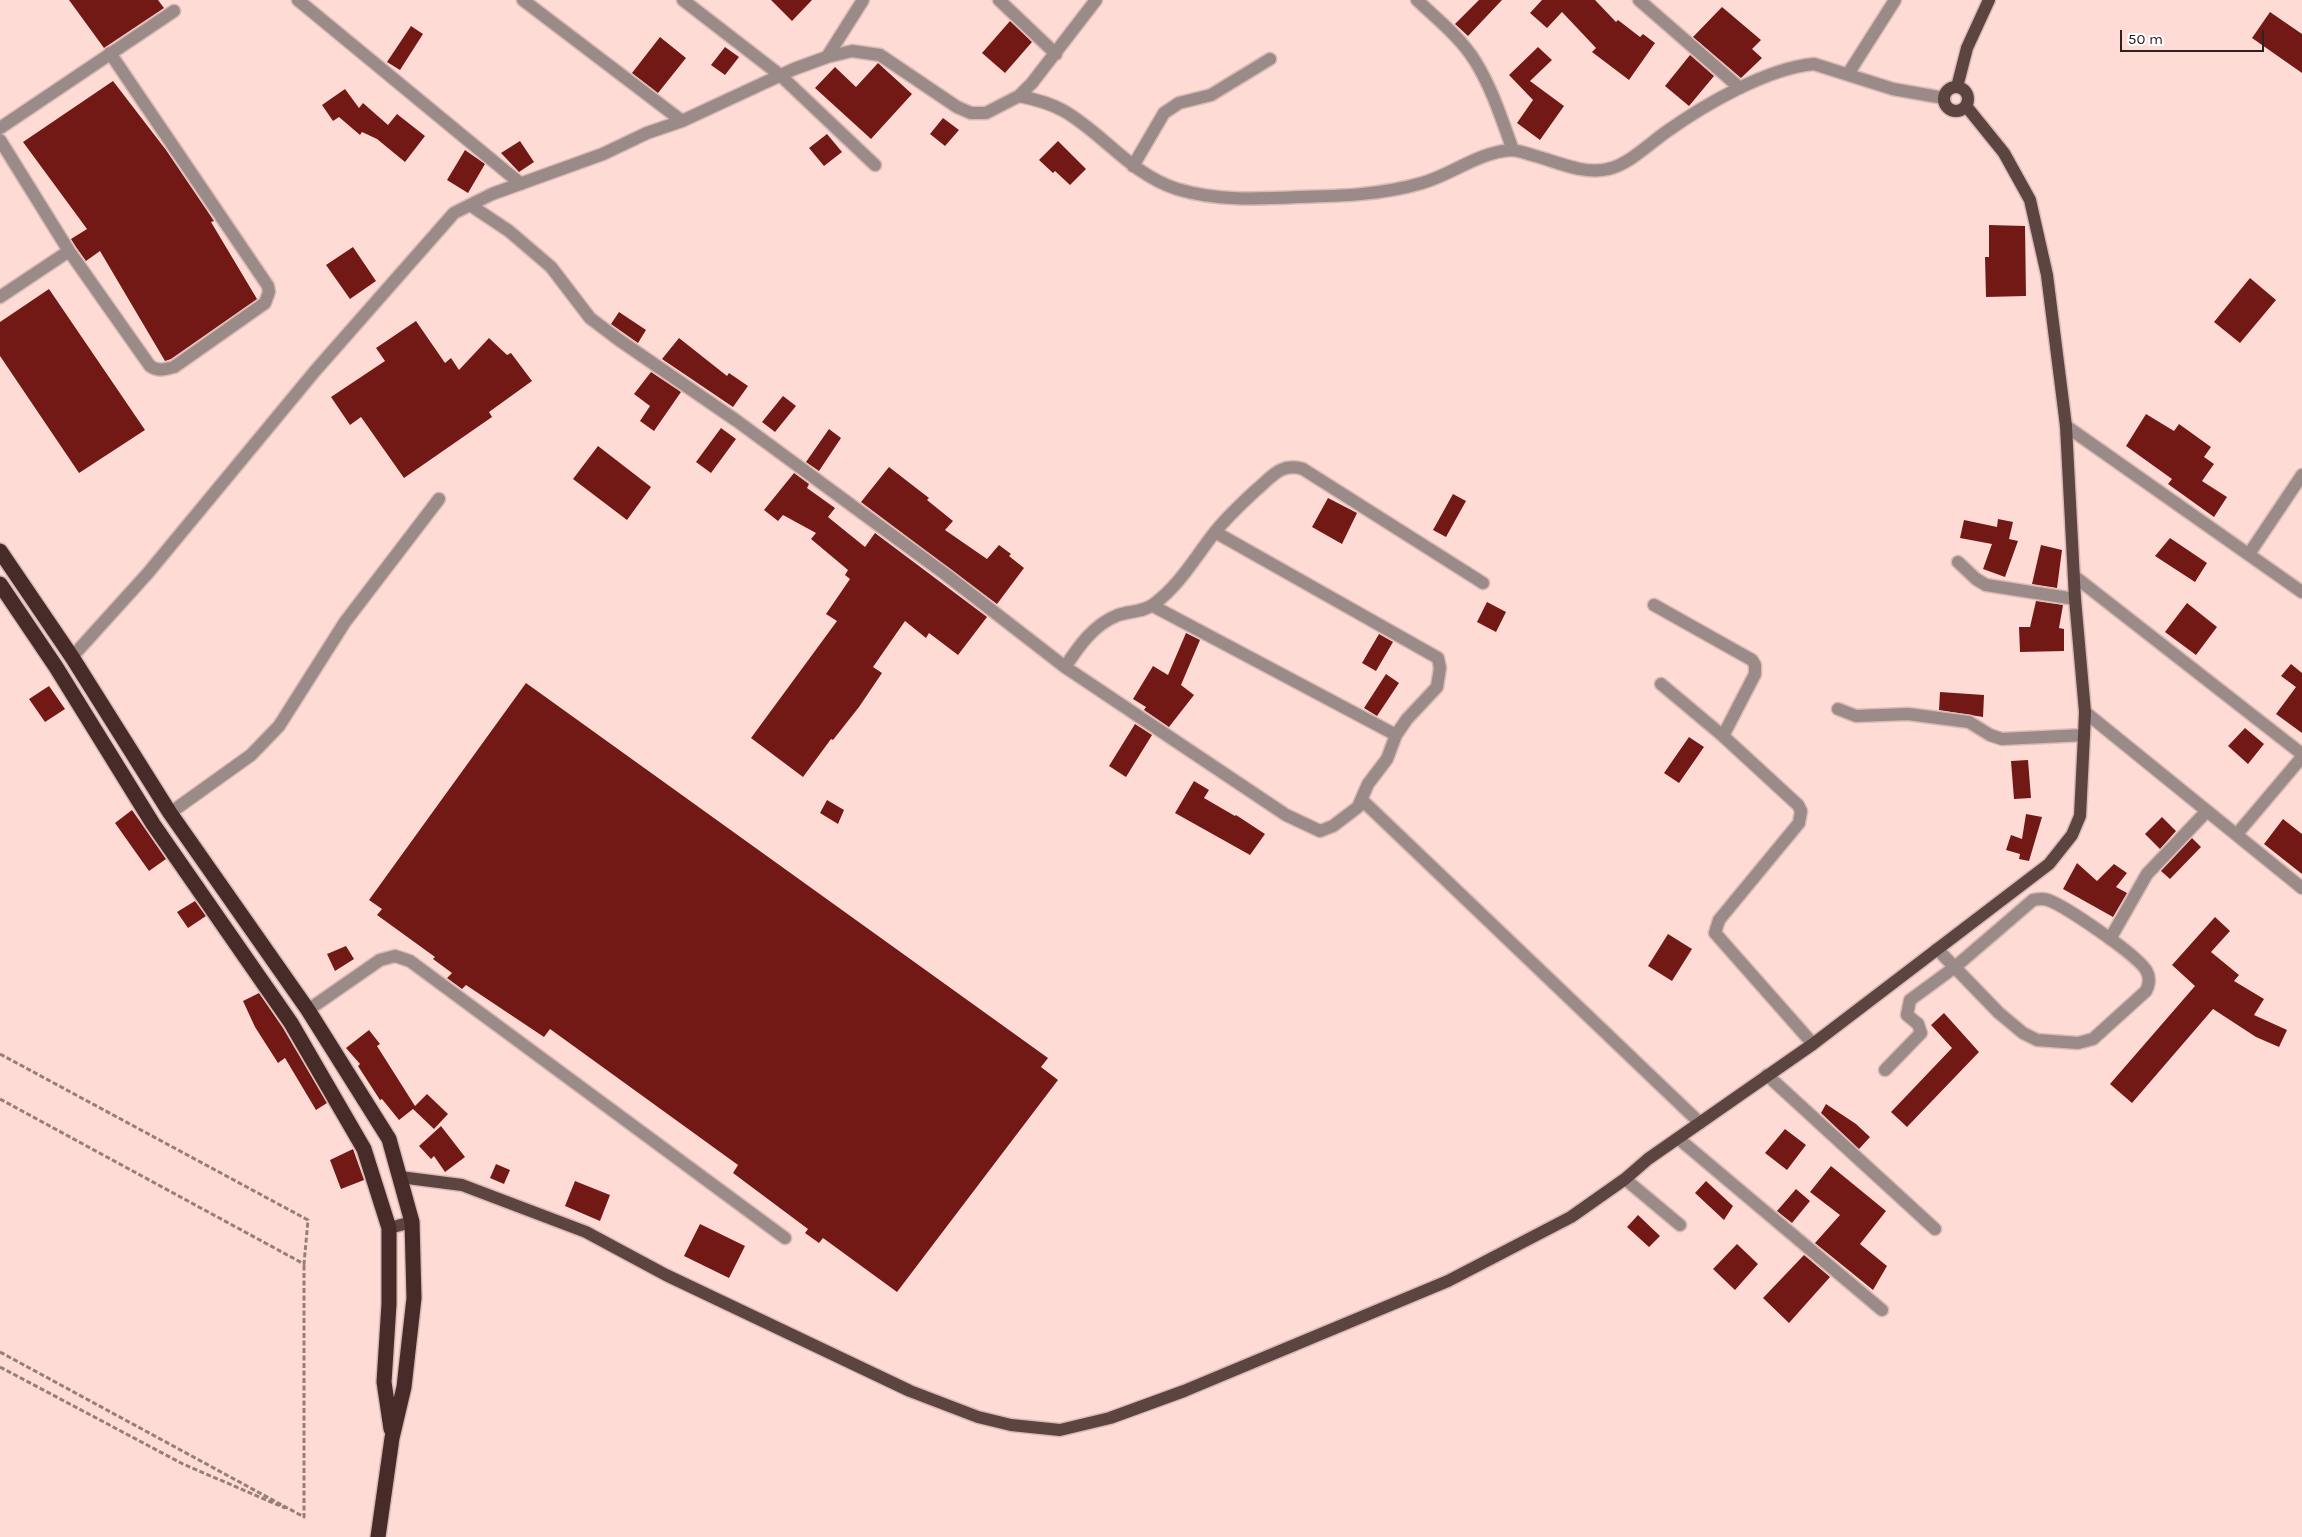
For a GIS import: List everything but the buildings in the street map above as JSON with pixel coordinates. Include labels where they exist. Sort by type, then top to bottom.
[{"type":"highway","points":[[0,551],[72,657],[170,813],[308,1010],[389,1139],[412,1222],[414,1298],[404,1387],[392,1438],[378,1537]]},
{"type":"highway","points":[[0,584],[56,668],[152,824],[291,1023],[364,1149],[389,1228],[384,1382],[392,1438]]},
{"type":"main road","points":[[1958,87],[1967,48],[1989,0]]},
{"type":"main road","points":[[1958,87],[1964,90],[1968,96],[1966,106],[1960,110],[1952,110],[1946,105],[1944,98],[1950,89],[1958,87]]},
{"type":"main road","points":[[400,1177],[462,1185],[586,1232],[666,1275],[919,1394],[978,1417],[1002,1423],[1060,1430],[1110,1418],[1184,1392],[1448,1281],[1571,1217],[1625,1179],[1648,1159],[1812,1044],[1958,931],[2049,864],[2072,835],[2080,816],[2085,712],[2075,599],[2066,426],[2048,275],[2030,200],[2004,152],[1966,106]]},
{"type":"main road","points":[[389,1228],[412,1222]]},
{"type":"street","points":[[298,0],[521,184]]},
{"type":"street","points":[[522,0],[682,121]]},
{"type":"street","points":[[683,0],[780,76],[875,165]]},
{"type":"street","points":[[827,57],[863,0]]},
{"type":"street","points":[[999,0],[1056,54]]},
{"type":"street","points":[[72,657],[148,573],[315,371],[393,285],[433,234],[454,213],[521,184],[682,121],[780,76],[827,57],[852,52],[880,55],[956,107],[971,113],[986,113],[1019,96],[1032,83],[1096,0]]},
{"type":"street","points":[[1417,0],[1454,36],[1475,60],[1488,86],[1513,150]]},
{"type":"street","points":[[1639,0],[1740,88]]},
{"type":"street","points":[[1848,74],[1895,0]]},
{"type":"street","points":[[0,128],[174,11]]},
{"type":"street","points":[[0,140],[70,251],[150,366],[154,369],[160,370],[174,367],[268,300],[268,286],[110,53]]},
{"type":"street","points":[[1133,166],[1164,113],[1179,103],[1211,95],[1270,59]]},
{"type":"street","points":[[1019,96],[1049,104],[1065,112],[1133,166],[1176,188],[1205,195],[1255,199],[1365,195],[1424,183],[1479,159],[1513,150],[1586,170],[1608,170],[1622,163],[1690,115],[1740,88],[1802,65],[1814,64],[1893,89],[1944,98]]},
{"type":"street","points":[[470,205],[509,231],[551,267],[590,318],[737,421],[946,574],[1065,667],[1286,815],[1308,827],[1320,831],[1327,829],[1358,807],[1368,784],[1386,759],[1396,735],[1407,719],[1437,687],[1440,668],[1438,658],[1215,532]]},
{"type":"street","points":[[0,297],[70,251]]},
{"type":"street","points":[[2066,426],[2302,592]]},
{"type":"street","points":[[1065,667],[1091,632],[1103,623],[1119,615],[1153,606],[1178,581],[1215,532],[1239,505],[1282,468],[1292,465],[1303,469],[1483,583]]},
{"type":"street","points":[[2249,554],[2302,475]]},
{"type":"street","points":[[170,813],[251,755],[279,726],[345,622],[440,499]]},
{"type":"street","points":[[1958,562],[1976,579],[1986,585],[2075,599]]},
{"type":"street","points":[[2074,576],[2302,755],[2237,834]]},
{"type":"street","points":[[1654,605],[1752,660],[1755,665],[1755,674],[1723,736]]},
{"type":"street","points":[[1153,606],[1396,735]]},
{"type":"street","points":[[1662,684],[1723,736],[1798,805],[1802,818],[1718,920],[1715,932],[1812,1044]]},
{"type":"street","points":[[1838,709],[1856,716],[1908,714],[1969,722],[1990,735],[2002,739],[2084,735]]},
{"type":"street","points":[[2085,712],[2302,888]]},
{"type":"street","points":[[1362,800],[1700,1123]]},
{"type":"street","points":[[2110,939],[2147,874],[2207,810]]},
{"type":"street","points":[[1885,1070],[1921,1033],[1918,1024],[1907,1015],[1910,1000],[1955,967],[2026,903],[2039,898],[2065,909],[2110,939],[2143,966],[2149,978],[2148,986],[2146,991],[2093,1039],[2078,1043],[2037,1040],[2022,1033],[1998,1013],[1955,967],[1937,949]]},
{"type":"street","points":[[308,1010],[388,956],[410,960],[785,1238]]},
{"type":"street","points":[[1767,1075],[1935,1229]]},
{"type":"street","points":[[1679,1139],[1882,1310]]},
{"type":"street","points":[[1625,1179],[1680,1225]]},
{"type":"path","points":[[0,1054],[308,1220],[304,1264],[304,1517]]},
{"type":"path","points":[[0,1099],[304,1264]]},
{"type":"path","points":[[0,1352],[304,1517]]},
{"type":"path","points":[[0,1366],[182,1464],[304,1517]]}]
